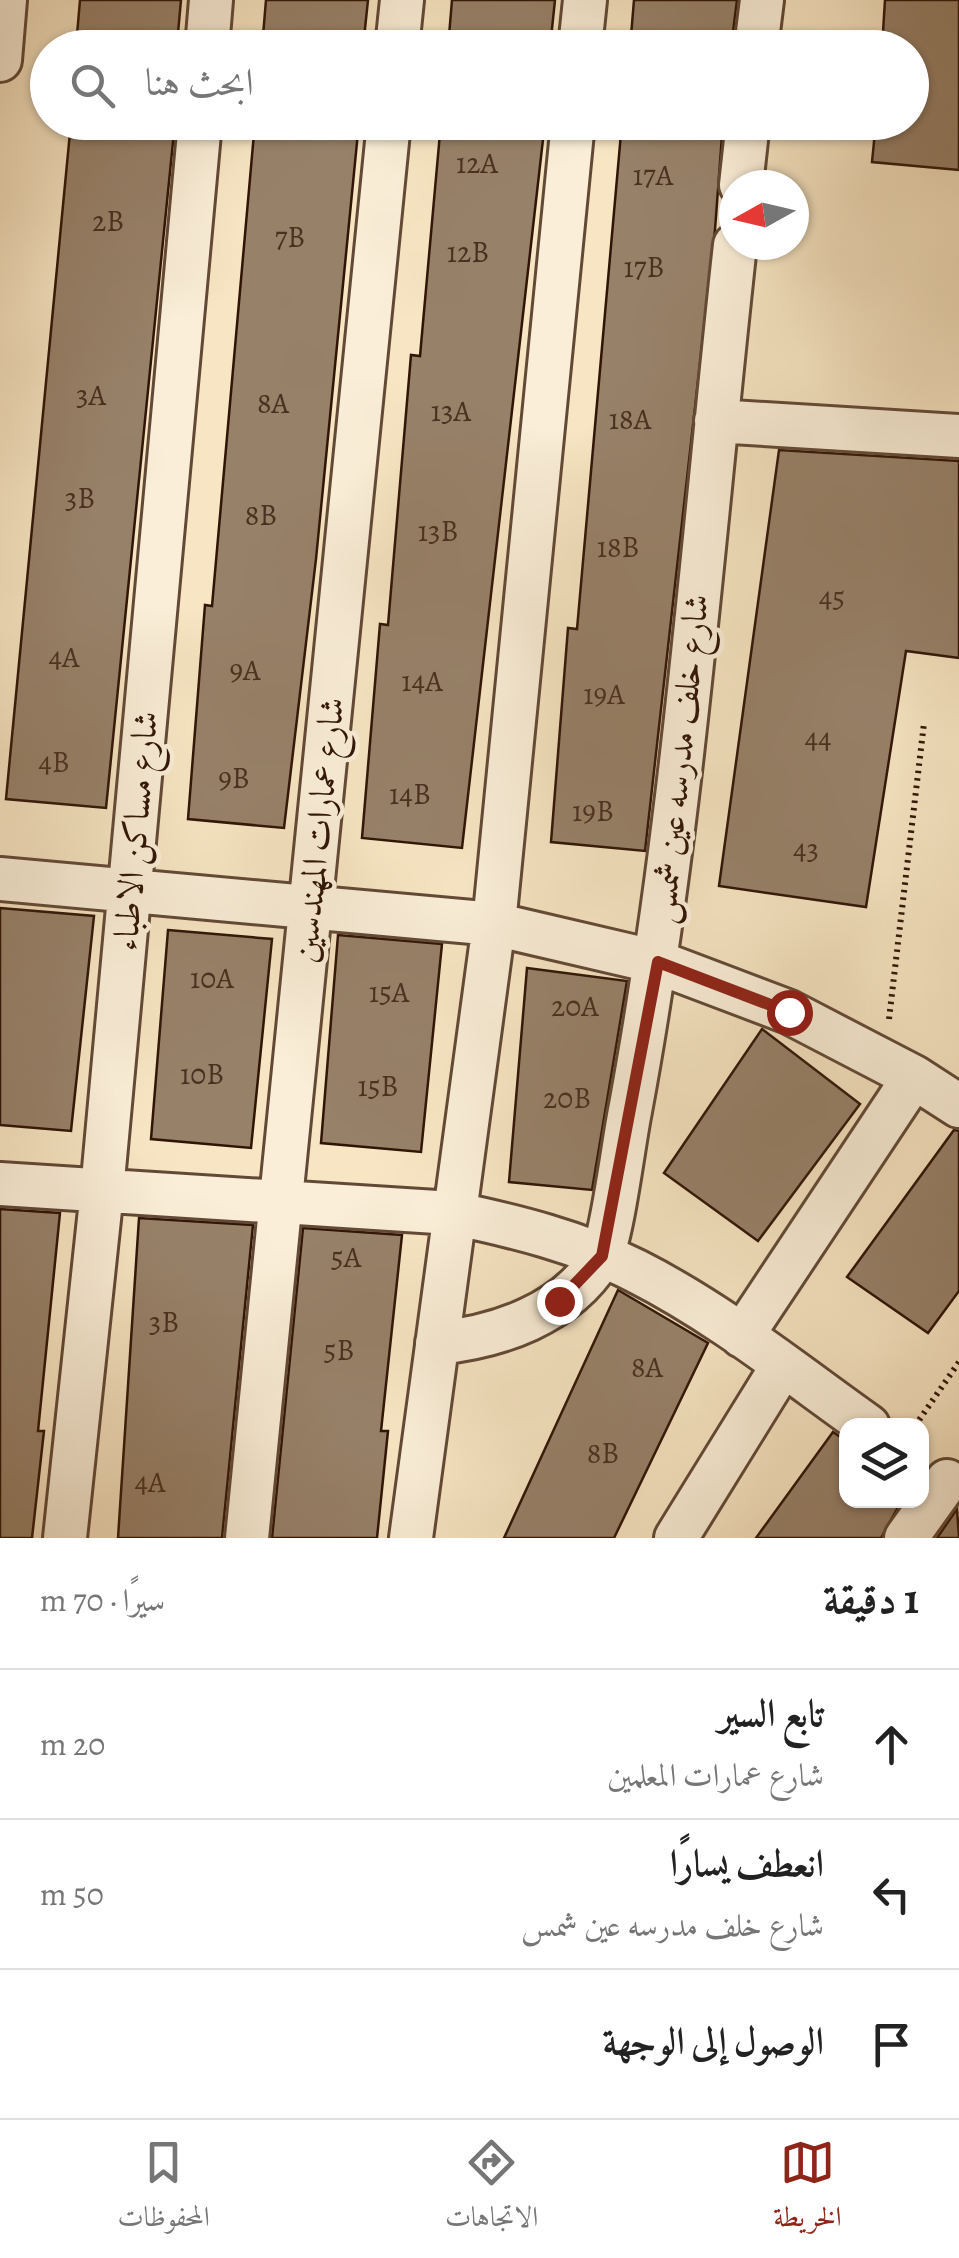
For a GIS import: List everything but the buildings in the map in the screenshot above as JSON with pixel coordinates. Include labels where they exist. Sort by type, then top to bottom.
[{"type":"street","points":[[0,60],[5,0]]},
{"type":"street","points":[[209,30],[212,0]]},
{"type":"street","points":[[399,30],[402,0]]},
{"type":"street","points":[[582,30],[585,0]]},
{"type":"street","points":[[758,30],[762,0]]},
{"type":"street","name":"شارع مساكن الاطباء","points":[[64,1538],[102,1191],[198,140]]},
{"type":"street","name":"شارع عمارات المهندسين","points":[[247,1538],[388,140]]},
{"type":"street","points":[[411,1538],[494,924],[571,140]]},
{"type":"street","points":[[743,170],[746,140]]},
{"type":"street","name":"شارع خلف مدرسه عين شمس","points":[[602,1256],[658,962],[733,260]]},
{"type":"street","points":[[716,421],[959,436]]},
{"type":"street","points":[[0,879],[494,924],[658,962],[789,1012],[899,1069],[959,1106]]},
{"type":"street","points":[[742,1336],[899,1069]]},
{"type":"street","points":[[0,1184],[452,1214],[514,1226],[602,1256],[689,1300],[857,1418]]},
{"type":"street","points":[[438,1344],[502,1332],[531,1319],[559,1301],[602,1256]]},
{"type":"street","points":[[676,1538],[783,1366]]},
{"type":"street","points":[[906,1538],[942,1478]]},
{"type":"path","points":[[899,1069],[924,723]]},
{"type":"path","points":[[920,1418],[959,1362]]},
{"type":"route","points":[[559,1301],[602,1256],[658,962],[789,1012]]}]
